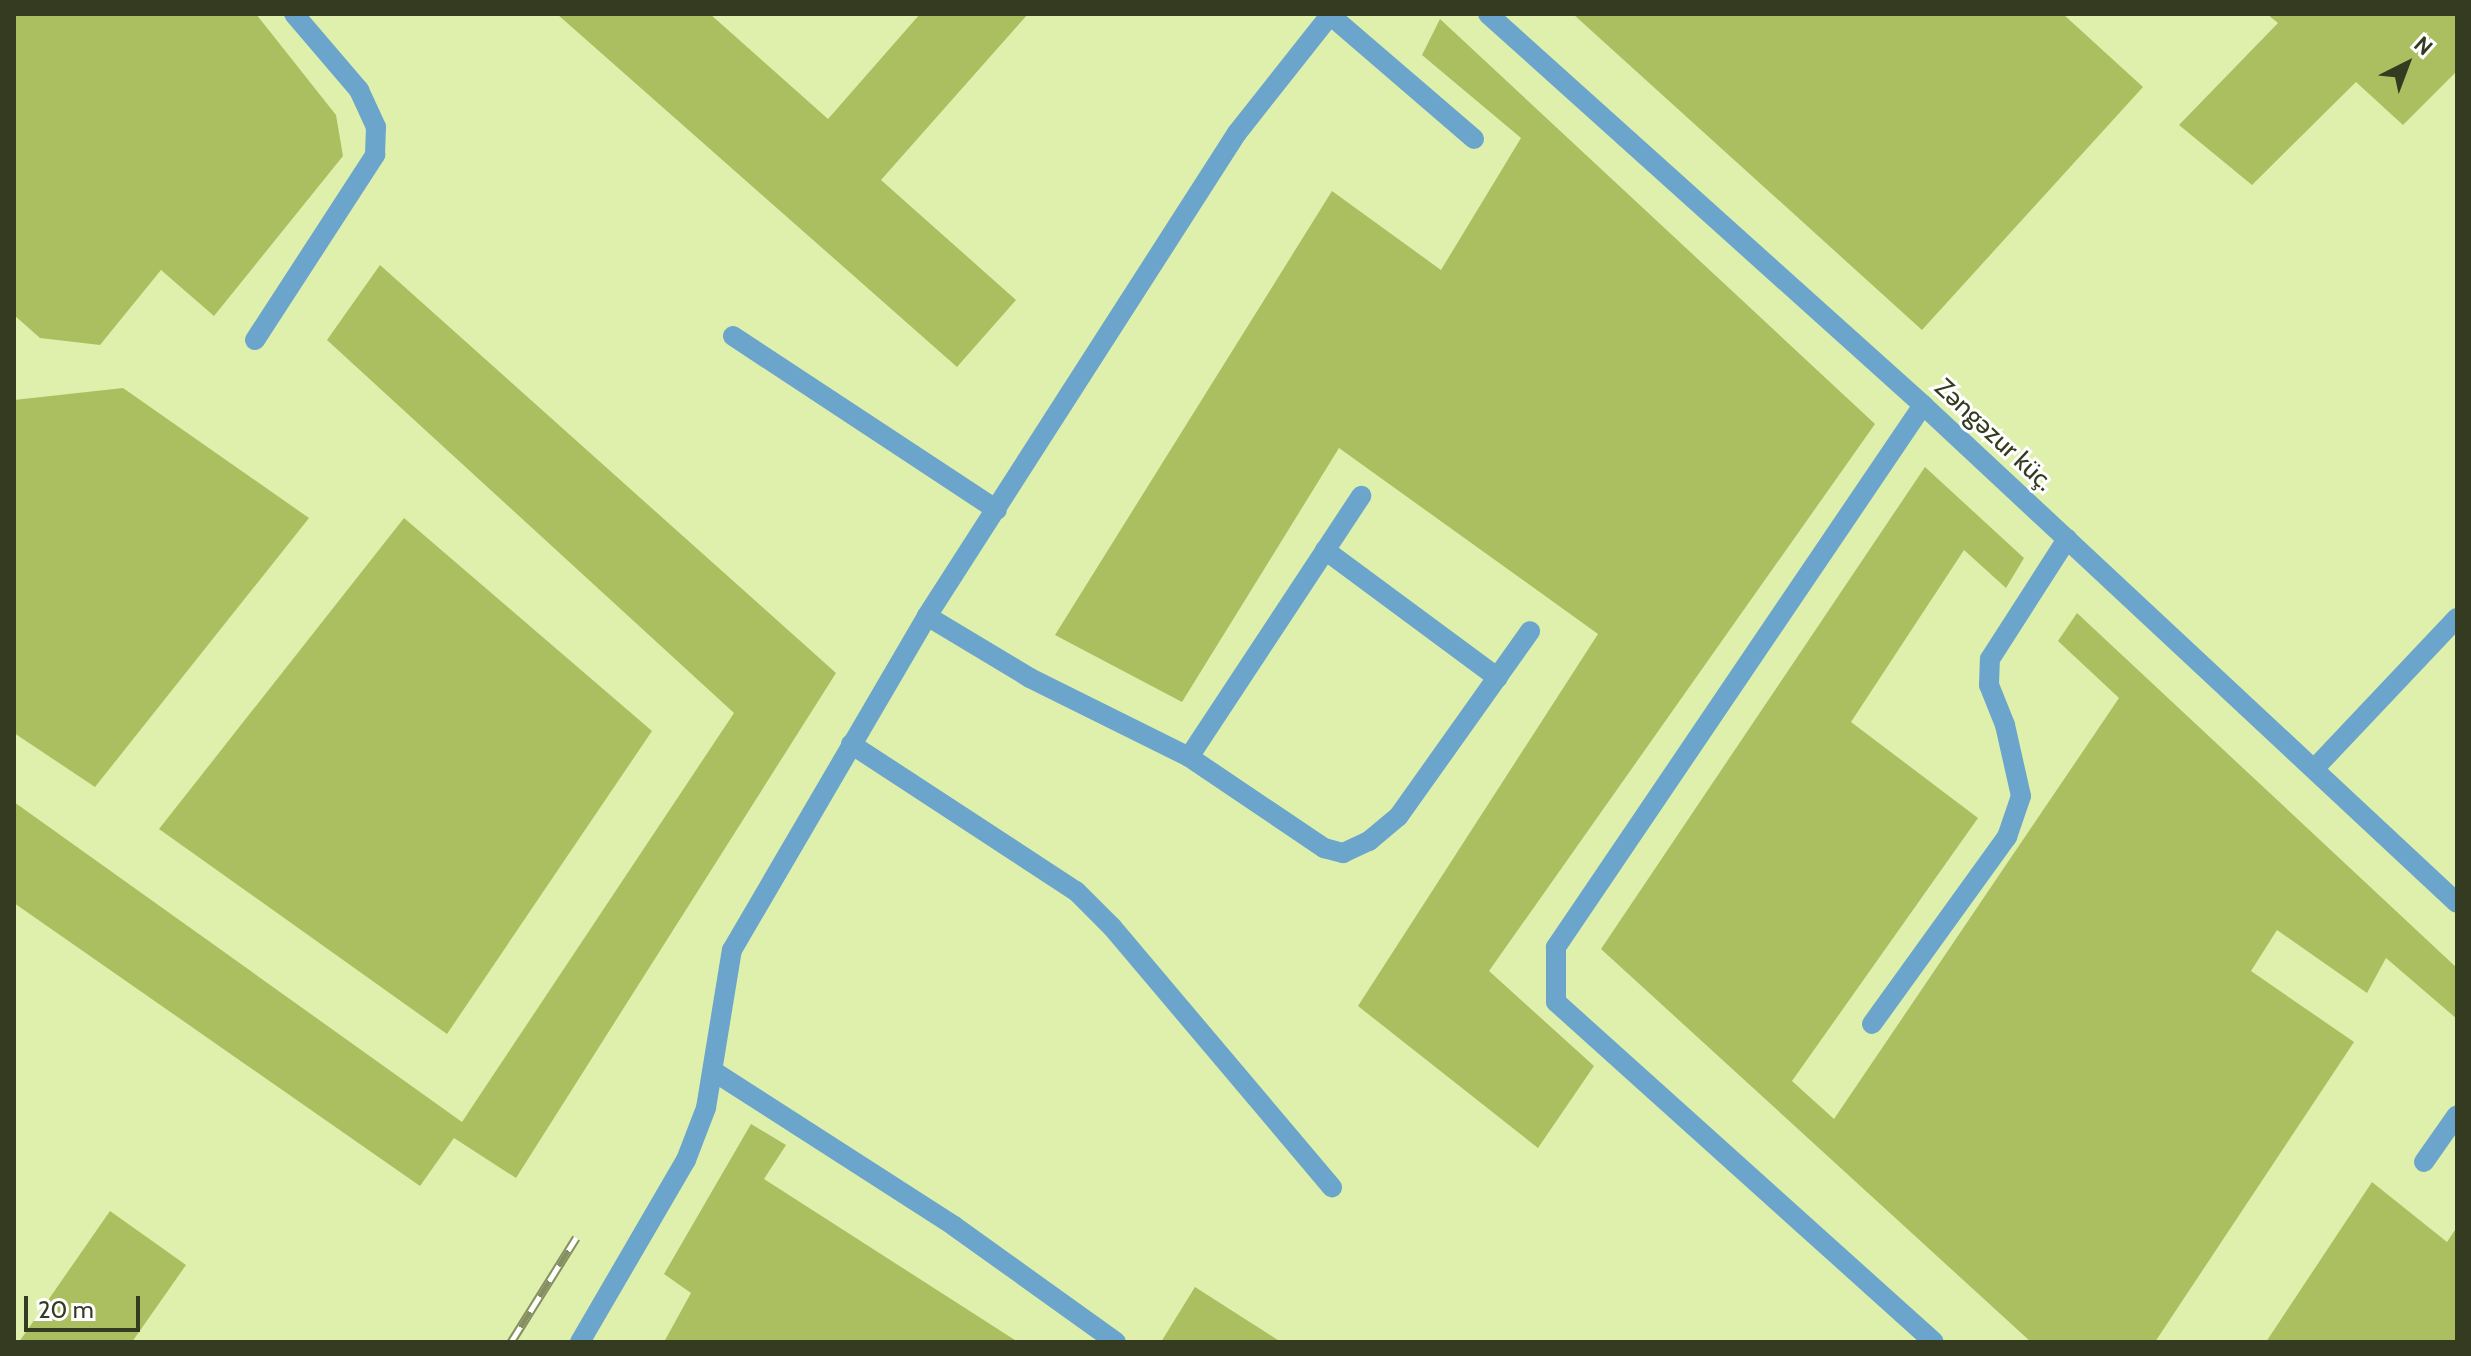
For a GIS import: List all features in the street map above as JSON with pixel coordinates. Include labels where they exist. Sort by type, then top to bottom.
[{"type":"street","points":[[255,340],[375,155],[376,127],[359,90],[294,14]]},
{"type":"street","points":[[580,1342],[686,1160],[706,1108],[732,950],[927,616],[1237,133],[1330,14],[1474,139]]},
{"type":"street","name":"Zəngəzur küç.","points":[[1488,14],[1923,405],[2457,903]]},
{"type":"street","points":[[733,336],[997,510]]},
{"type":"street","points":[[1923,405],[1556,947],[1556,1002],[1934,1342]]},
{"type":"street","points":[[1189,757],[1361,496]]},
{"type":"street","points":[[1872,1024],[2007,837],[2021,796],[2005,725],[1989,685],[1990,659],[2067,539]]},
{"type":"street","points":[[1325,550],[1498,678]]},
{"type":"street","points":[[927,616],[1030,678],[1189,757],[1324,848],[1343,853],[1369,841],[1398,817],[1530,631]]},
{"type":"street","points":[[2314,769],[2457,618]]},
{"type":"street","points":[[851,744],[1076,891],[1143,962],[1332,1187]]},
{"type":"street","points":[[713,1071],[954,1226],[1116,1342]]},
{"type":"street","points":[[2424,1162],[2457,1115]]},
{"type":"building","points":[[14,14],[256,14],[336,115],[343,156],[214,316],[161,270],[100,345],[40,338],[14,315]]},
{"type":"building","points":[[557,14],[710,14],[828,119],[920,14],[1028,14],[881,180],[1016,300],[957,367]]},
{"type":"building","points":[[1573,14],[2063,14],[2143,87],[1922,330]]},
{"type":"building","points":[[2267,14],[2457,14],[2457,71],[2403,125],[2356,82],[2252,185],[2179,125],[2278,23]]},
{"type":"building","points":[[1440,19],[1875,424],[1489,971],[1594,1066],[1538,1148],[1358,1006],[1598,634],[1339,448],[1182,702],[1055,635],[1332,191],[1441,270],[1521,138],[1422,55]]},
{"type":"building","points":[[380,265],[836,673],[516,1178],[454,1138],[420,1186],[14,903],[14,802],[462,1122],[734,713],[327,340]]},
{"type":"building","points":[[123,388],[309,518],[95,787],[14,733],[14,400]]},
{"type":"building","points":[[1925,467],[2024,558],[2006,588],[1964,550],[1851,722],[1978,818],[1792,1081],[1834,1119],[2119,698],[2058,641],[2077,613],[2457,968],[2457,1019],[2386,958],[2367,993],[2277,930],[2251,971],[2354,1042],[2155,1342],[2031,1342],[1601,949]]},
{"type":"building","points":[[404,518],[652,731],[447,1034],[159,829]]},
{"type":"building","points":[[751,1124],[786,1145],[764,1179],[1018,1342],[664,1342],[691,1293],[664,1274]]},
{"type":"building","points":[[2372,1182],[2447,1242],[2457,1227],[2457,1342],[2266,1342]]},
{"type":"building","points":[[110,1211],[186,1265],[132,1342],[19,1342]]},
{"type":"building","points":[[1195,1287],[1281,1342],[1161,1342]]},
{"type":"railway","points":[[511,1342],[576,1238]]}]
